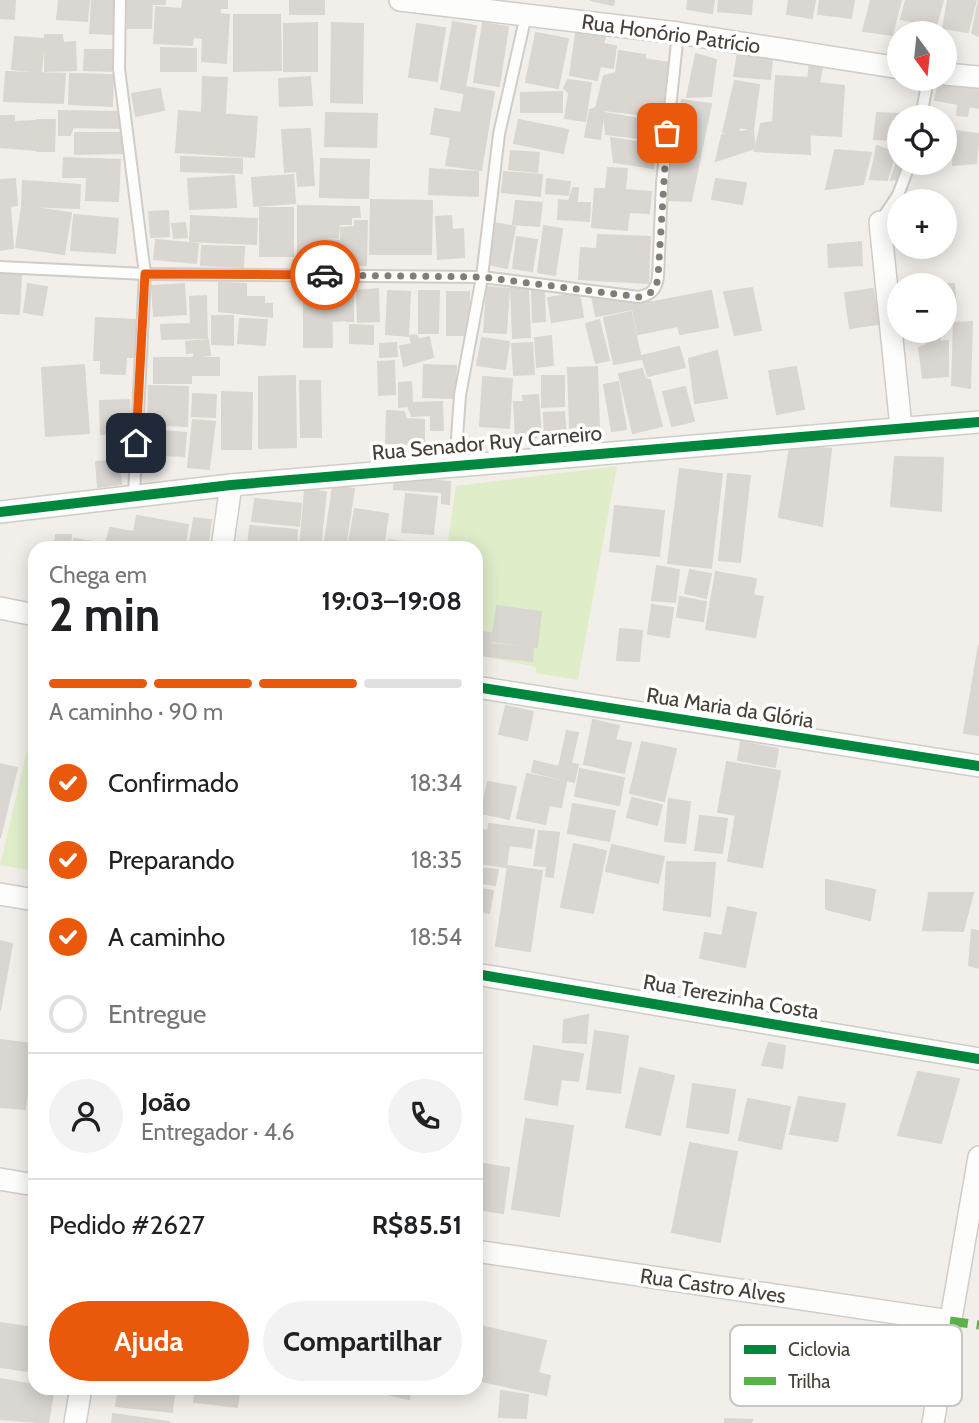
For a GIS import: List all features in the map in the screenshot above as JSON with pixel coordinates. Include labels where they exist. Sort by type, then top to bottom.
[{"type":"street","name":"Rua Honório Patrício","points":[[400,0],[678,33],[887,66]]},
{"type":"street","points":[[957,75],[979,77]]},
{"type":"street","points":[[880,222],[901,427]]},
{"type":"street","name":"Rua Senador Ruy Carneiro","points":[[0,512],[134,494],[231,485],[979,422]]},
{"type":"street","points":[[223,541],[231,485]]},
{"type":"street","points":[[0,608],[28,614]]},
{"type":"street","name":"Rua Maria da Glória","points":[[483,688],[979,766]]},
{"type":"street","points":[[0,894],[28,899]]},
{"type":"street","name":"Rua Terezinha Costa","points":[[483,975],[979,1059]]},
{"type":"street","points":[[949,1325],[979,1157]]},
{"type":"street","points":[[0,1179],[28,1184]]},
{"type":"street","name":"Rua Castro Alves","points":[[483,1252],[950,1321]]},
{"type":"street","points":[[75,1423],[80,1395]]},
{"type":"lane","points":[[120,0],[119,69],[145,274],[134,494]]},
{"type":"lane","points":[[455,466],[460,395],[482,277],[499,134],[526,15]]},
{"type":"lane","points":[[0,267],[145,274],[482,277],[639,297],[650,294],[657,287],[662,183],[678,33]]},
{"type":"lane","points":[[880,222],[898,195],[906,175]]},
{"type":"green space","points":[[617,466],[578,680],[536,673],[536,667],[483,656],[483,541],[448,541],[456,486]]},
{"type":"green space","points":[[28,751],[28,870],[0,865]]},
{"type":"building","points":[[0,0],[15,0],[14,19],[0,18]]},
{"type":"building","points":[[59,0],[89,0],[87,21],[57,19]]},
{"type":"building","points":[[92,0],[116,0],[113,34],[90,33]]},
{"type":"building","points":[[128,0],[165,0],[165,4],[152,4],[151,28],[128,28]]},
{"type":"building","points":[[183,0],[227,0],[227,8],[220,8],[220,14],[229,15],[226,63],[202,61],[203,38],[193,37],[192,45],[154,43],[156,7],[182,9]]},
{"type":"building","points":[[290,0],[324,0],[324,14],[290,14]]},
{"type":"building","points":[[590,0],[614,0],[613,5]]},
{"type":"building","points":[[688,0],[714,0],[712,13],[687,9]]},
{"type":"building","points":[[719,0],[752,0],[751,14],[718,11]]},
{"type":"building","points":[[789,0],[815,0],[812,18],[787,14]]},
{"type":"building","points":[[820,0],[854,0],[851,18],[818,14]]},
{"type":"building","points":[[871,0],[901,0],[896,21],[887,21],[887,34],[863,31]]},
{"type":"building","points":[[906,0],[943,0],[937,21],[901,19]]},
{"type":"building","points":[[948,0],[976,0],[968,32],[957,30],[957,21],[944,21]]},
{"type":"building","points":[[979,0],[979,36],[972,33]]},
{"type":"building","points":[[234,15],[280,15],[281,70],[234,71]]},
{"type":"building","points":[[453,22],[476,26],[464,93],[441,89]]},
{"type":"building","points":[[317,23],[317,71],[284,71],[284,24]]},
{"type":"building","points":[[332,23],[363,24],[362,103],[331,102]]},
{"type":"building","points":[[483,23],[508,27],[499,86],[474,82]]},
{"type":"building","points":[[417,24],[445,28],[437,81],[409,77]]},
{"type":"building","points":[[536,33],[568,39],[558,88],[526,82]]},
{"type":"building","points":[[576,33],[605,37],[603,44],[616,46],[613,68],[600,66],[597,80],[570,75]]},
{"type":"building","points":[[45,35],[62,35],[63,43],[75,42],[76,70],[45,71]]},
{"type":"building","points":[[15,37],[44,39],[41,72],[12,69]]},
{"type":"building","points":[[161,48],[196,49],[196,71],[161,71]]},
{"type":"building","points":[[85,50],[112,50],[111,71],[84,70]]},
{"type":"building","points":[[619,51],[645,55],[636,114],[604,110],[600,139],[585,137],[590,110],[596,108],[604,76],[616,73]]},
{"type":"building","points":[[738,53],[772,59],[770,79],[734,76]]},
{"type":"building","points":[[696,54],[716,60],[711,96],[687,97]]},
{"type":"building","points":[[644,59],[671,63],[662,116],[636,110]]},
{"type":"building","points":[[810,61],[823,63],[819,83],[844,86],[841,136],[803,134]]},
{"type":"building","points":[[6,72],[65,74],[63,103],[4,101]]},
{"type":"building","points":[[70,74],[113,75],[112,106],[69,104]]},
{"type":"building","points":[[776,76],[808,78],[810,154],[755,151],[761,124],[773,122]]},
{"type":"building","points":[[203,77],[227,78],[225,113],[202,112]]},
{"type":"building","points":[[310,77],[312,105],[280,106],[279,79]]},
{"type":"building","points":[[568,80],[591,83],[585,121],[565,118],[569,93],[564,88]]},
{"type":"building","points":[[735,81],[759,85],[753,130],[740,127],[737,133],[723,132]]},
{"type":"building","points":[[957,84],[979,86],[979,108],[969,106],[967,116],[957,115],[958,104],[935,100],[937,91],[957,91]]},
{"type":"building","points":[[466,87],[494,92],[481,170],[446,165],[451,137],[431,134],[435,109],[461,113]]},
{"type":"building","points":[[160,89],[164,110],[136,116],[132,94]]},
{"type":"building","points":[[562,92],[562,112],[521,112],[521,93]]},
{"type":"building","points":[[682,100],[711,104],[691,201],[666,200]]},
{"type":"building","points":[[59,111],[119,112],[119,128],[73,127],[70,135],[59,135]]},
{"type":"building","points":[[179,111],[257,117],[254,157],[176,152]]},
{"type":"building","points":[[326,113],[377,114],[376,147],[325,146]]},
{"type":"building","points":[[604,113],[659,122],[656,140],[606,134]]},
{"type":"building","points":[[877,113],[887,113],[887,140],[874,139]]},
{"type":"building","points":[[0,116],[14,116],[14,122],[35,121],[35,150],[0,147]]},
{"type":"building","points":[[37,120],[55,120],[54,151],[37,151]]},
{"type":"building","points":[[519,120],[568,130],[563,153],[514,143]]},
{"type":"building","points":[[310,129],[314,185],[298,186],[297,171],[285,172],[282,130]]},
{"type":"building","points":[[753,130],[755,148],[716,161],[722,135]]},
{"type":"building","points":[[957,131],[979,134],[976,163],[957,165]]},
{"type":"building","points":[[75,133],[123,133],[123,153],[75,154]]},
{"type":"building","points":[[611,138],[656,145],[653,168],[614,162]]},
{"type":"building","points":[[877,146],[887,150],[888,175],[887,180],[870,179]]},
{"type":"building","points":[[835,150],[871,153],[863,184],[826,189]]},
{"type":"building","points":[[511,151],[539,153],[537,172],[509,169]]},
{"type":"building","points":[[181,157],[242,159],[242,173],[181,171]]},
{"type":"building","points":[[64,158],[120,160],[118,201],[86,200],[87,177],[63,177]]},
{"type":"building","points":[[321,159],[369,160],[368,198],[320,197]]},
{"type":"building","points":[[608,168],[627,169],[625,190],[651,192],[649,213],[629,212],[627,230],[592,227],[595,189],[606,189]]},
{"type":"building","points":[[430,169],[478,172],[478,196],[429,194]]},
{"type":"building","points":[[504,172],[542,175],[540,196],[502,192]]},
{"type":"building","points":[[293,175],[295,203],[254,206],[252,178]]},
{"type":"building","points":[[893,175],[903,175],[902,178],[891,180]]},
{"type":"building","points":[[234,176],[236,207],[190,209],[188,179]]},
{"type":"building","points":[[15,179],[17,205],[10,206],[13,248],[0,250],[0,180]]},
{"type":"building","points":[[547,179],[570,182],[568,195],[546,193]]},
{"type":"building","points":[[716,179],[746,183],[742,204],[712,199]]},
{"type":"building","points":[[23,181],[80,185],[79,208],[22,206]]},
{"type":"building","points":[[573,188],[578,188],[577,203],[590,203],[589,221],[558,219],[559,200],[569,201]]},
{"type":"building","points":[[371,200],[432,201],[431,254],[370,254]]},
{"type":"building","points":[[516,201],[542,203],[539,226],[513,224]]},
{"type":"building","points":[[22,206],[71,213],[64,254],[16,247]]},
{"type":"building","points":[[298,206],[359,207],[360,217],[351,217],[351,224],[339,224],[338,238],[328,237],[327,262],[298,262]]},
{"type":"building","points":[[260,208],[293,208],[293,256],[260,256]]},
{"type":"building","points":[[168,211],[169,236],[151,237],[149,212]]},
{"type":"building","points":[[74,215],[118,219],[115,253],[71,250]]},
{"type":"building","points":[[191,216],[257,219],[256,244],[190,241]]},
{"type":"building","points":[[451,216],[452,230],[463,229],[464,257],[438,259],[436,217]]},
{"type":"building","points":[[355,221],[367,221],[366,265],[329,264],[330,240],[341,241],[341,228],[355,227]]},
{"type":"building","points":[[185,223],[187,237],[174,238],[172,224]]},
{"type":"building","points":[[495,223],[515,227],[507,268],[487,264]]},
{"type":"building","points":[[544,226],[562,229],[555,275],[538,272]]},
{"type":"building","points":[[598,235],[650,237],[648,283],[579,279],[581,248],[597,249]]},
{"type":"building","points":[[517,237],[537,240],[532,271],[513,268]]},
{"type":"building","points":[[156,240],[198,244],[196,263],[154,259]]},
{"type":"building","points":[[861,242],[862,265],[829,267],[828,245]]},
{"type":"building","points":[[202,246],[244,247],[243,267],[201,265]]},
{"type":"building","points":[[0,274],[21,275],[19,314],[0,313]]},
{"type":"building","points":[[219,283],[246,284],[246,297],[264,297],[264,304],[272,304],[272,317],[219,311]]},
{"type":"building","points":[[344,283],[347,320],[333,321],[331,284]]},
{"type":"building","points":[[28,284],[47,287],[42,315],[24,312]]},
{"type":"building","points":[[184,284],[186,314],[154,316],[152,286]]},
{"type":"building","points":[[487,287],[509,289],[506,333],[484,332]]},
{"type":"building","points":[[511,288],[528,288],[530,337],[513,338]]},
{"type":"building","points":[[752,288],[761,330],[735,335],[724,292]]},
{"type":"building","points":[[347,289],[353,289],[353,321],[347,321]]},
{"type":"building","points":[[378,289],[379,321],[358,322],[357,291]]},
{"type":"building","points":[[873,289],[878,324],[850,328],[845,293]]},
{"type":"building","points":[[388,291],[410,292],[408,336],[386,334]]},
{"type":"building","points":[[419,291],[439,291],[438,333],[419,333]]},
{"type":"building","points":[[532,291],[544,291],[545,321],[533,322]]},
{"type":"building","points":[[711,291],[718,327],[680,334],[678,326],[638,334],[633,309],[596,316],[592,296],[654,302]]},
{"type":"building","points":[[447,292],[469,292],[468,335],[447,335]]},
{"type":"building","points":[[579,293],[583,317],[552,322],[548,298]]},
{"type":"building","points":[[206,296],[207,338],[162,339],[161,325],[191,324],[190,297]]},
{"type":"building","points":[[304,298],[331,298],[332,347],[304,347]]},
{"type":"building","points":[[631,312],[641,359],[614,364],[604,318]]},
{"type":"building","points":[[212,316],[233,316],[233,345],[212,344]]},
{"type":"building","points":[[96,318],[137,320],[135,357],[126,357],[125,374],[101,373],[101,360],[94,360]]},
{"type":"building","points":[[240,319],[267,320],[265,345],[238,343]]},
{"type":"building","points":[[599,320],[609,360],[596,363],[586,324]]},
{"type":"building","points":[[972,322],[970,388],[952,385],[957,323]]},
{"type":"building","points":[[350,325],[373,326],[373,344],[350,343]]},
{"type":"building","points":[[416,335],[419,340],[429,337],[433,357],[404,366],[400,346],[412,344],[410,336]]},
{"type":"building","points":[[551,336],[553,365],[537,367],[535,338]]},
{"type":"building","points":[[482,338],[509,342],[505,369],[477,365]]},
{"type":"building","points":[[208,340],[210,355],[194,357],[194,352],[187,353],[186,342]]},
{"type":"building","points":[[396,343],[397,356],[380,357],[380,344]]},
{"type":"building","points":[[532,343],[534,374],[514,375],[512,344]]},
{"type":"building","points":[[948,343],[948,376],[923,378],[919,348]]},
{"type":"building","points":[[679,347],[685,367],[648,376],[642,356]]},
{"type":"building","points":[[717,351],[727,398],[695,403],[689,359]]},
{"type":"building","points":[[154,358],[219,358],[219,375],[191,375],[191,383],[154,383]]},
{"type":"building","points":[[394,361],[395,394],[379,395],[378,362]]},
{"type":"building","points":[[84,365],[89,433],[46,436],[42,368]]},
{"type":"building","points":[[424,365],[456,366],[454,398],[423,397]]},
{"type":"building","points":[[597,367],[599,427],[570,428],[568,368]]},
{"type":"building","points":[[796,367],[804,409],[777,414],[769,371]]},
{"type":"building","points":[[642,369],[645,379],[650,380],[662,426],[633,433],[619,374]]},
{"type":"building","points":[[295,376],[296,447],[259,448],[259,377]]},
{"type":"building","points":[[542,376],[564,376],[564,406],[542,407]]},
{"type":"building","points":[[483,377],[512,379],[509,428],[480,426]]},
{"type":"building","points":[[300,381],[320,381],[321,437],[301,437]]},
{"type":"building","points":[[411,382],[412,403],[442,402],[443,430],[431,430],[431,415],[412,416],[408,406],[399,407],[399,383]]},
{"type":"building","points":[[618,382],[626,429],[612,431],[604,385]]},
{"type":"building","points":[[149,386],[188,387],[187,426],[148,424]]},
{"type":"building","points":[[685,387],[694,421],[672,426],[663,392]]},
{"type":"building","points":[[222,392],[252,393],[251,449],[222,449]]},
{"type":"building","points":[[193,394],[216,395],[215,417],[192,416]]},
{"type":"building","points":[[538,395],[541,437],[516,439],[514,402],[524,402],[523,396]]},
{"type":"building","points":[[129,400],[132,465],[120,466],[119,433],[101,434],[100,401]]},
{"type":"building","points":[[387,411],[404,412],[406,419],[424,420],[424,444],[386,443]]},
{"type":"building","points":[[564,412],[566,439],[545,440],[544,413]]},
{"type":"building","points":[[193,420],[215,422],[209,469],[188,467]]},
{"type":"building","points":[[163,431],[186,433],[184,456],[162,455]]},
{"type":"building","points":[[790,446],[831,449],[822,526],[779,517]]},
{"type":"building","points":[[895,457],[943,458],[941,511],[891,506]]},
{"type":"building","points":[[118,460],[121,484],[98,487],[96,462]]},
{"type":"building","points":[[680,469],[722,474],[711,568],[668,563]]},
{"type":"building","points":[[728,474],[750,476],[740,562],[719,560]]},
{"type":"building","points":[[395,478],[450,482],[449,504],[442,503],[442,492],[394,489]]},
{"type":"building","points":[[333,486],[354,489],[346,541],[325,541]]},
{"type":"building","points":[[305,490],[326,492],[321,541],[301,541]]},
{"type":"building","points":[[406,494],[437,497],[433,534],[402,532]]},
{"type":"building","points":[[255,499],[301,504],[299,526],[252,521]]},
{"type":"building","points":[[615,506],[664,511],[659,556],[610,551]]},
{"type":"building","points":[[355,509],[388,514],[384,541],[349,541]]},
{"type":"building","points":[[137,516],[188,525],[185,541],[107,540],[110,528],[134,532]]},
{"type":"building","points":[[194,518],[211,520],[208,541],[190,541]]},
{"type":"building","points":[[250,526],[297,530],[296,541],[249,541]]},
{"type":"building","points":[[56,535],[71,535],[71,541],[56,541]]},
{"type":"building","points":[[657,566],[679,570],[675,602],[652,600]]},
{"type":"building","points":[[690,570],[711,574],[706,598],[685,593]]},
{"type":"building","points":[[716,572],[756,579],[753,595],[763,597],[755,637],[706,629]]},
{"type":"building","points":[[680,597],[706,602],[703,621],[677,617]]},
{"type":"building","points":[[652,605],[673,608],[669,637],[648,634]]},
{"type":"building","points":[[497,606],[541,612],[537,647],[492,641]]},
{"type":"building","points":[[620,629],[642,631],[639,661],[617,660]]},
{"type":"building","points":[[483,632],[491,633],[490,644],[533,648],[532,661],[483,655]]},
{"type":"building","points":[[979,645],[979,735],[964,733]]},
{"type":"building","points":[[506,706],[533,712],[527,740],[499,734]]},
{"type":"building","points":[[593,720],[619,726],[615,740],[631,743],[624,773],[584,764]]},
{"type":"building","points":[[567,731],[578,733],[571,763],[578,765],[574,782],[532,772],[534,761],[559,767]]},
{"type":"building","points":[[642,742],[676,749],[664,801],[630,793]]},
{"type":"building","points":[[741,742],[778,749],[775,767],[738,760]]},
{"type":"building","points":[[727,762],[780,771],[762,867],[728,861],[736,815],[718,812]]},
{"type":"building","points":[[0,764],[17,768],[0,838]]},
{"type":"building","points":[[580,769],[624,778],[619,805],[575,796]]},
{"type":"building","points":[[527,774],[566,782],[561,807],[549,805],[545,824],[517,818]]},
{"type":"building","points":[[488,782],[516,787],[509,819],[483,813]]},
{"type":"building","points":[[632,798],[662,805],[657,825],[627,817]]},
{"type":"building","points":[[669,799],[690,802],[685,843],[665,841]]},
{"type":"building","points":[[573,804],[615,811],[609,841],[568,833]]},
{"type":"building","points":[[700,816],[727,819],[722,853],[695,850]]},
{"type":"building","points":[[489,824],[534,830],[531,848],[509,845],[506,867],[483,864],[483,830],[488,831]]},
{"type":"building","points":[[539,831],[559,833],[553,877],[546,876],[547,866],[534,865]]},
{"type":"building","points":[[574,844],[606,851],[593,913],[561,907]]},
{"type":"building","points":[[612,845],[664,857],[658,883],[606,871]]},
{"type":"building","points":[[667,862],[715,863],[710,916],[664,910]]},
{"type":"building","points":[[508,866],[542,871],[530,951],[496,946]]},
{"type":"building","points":[[483,868],[498,870],[495,885],[483,883]]},
{"type":"building","points":[[826,880],[875,890],[870,920],[826,909]]},
{"type":"building","points":[[483,889],[493,891],[489,913],[483,912]]},
{"type":"building","points":[[929,893],[973,893],[963,931],[923,930]]},
{"type":"building","points":[[728,907],[756,913],[745,967],[700,958],[705,933],[722,936]]},
{"type":"building","points":[[972,930],[979,931],[979,968],[969,965]]},
{"type":"building","points":[[0,941],[12,944],[0,1011]]},
{"type":"building","points":[[588,1015],[586,1043],[563,1042],[564,1020]]},
{"type":"building","points":[[595,1031],[628,1036],[620,1093],[587,1089]]},
{"type":"building","points":[[0,1040],[28,1043],[25,1109],[0,1107]]},
{"type":"building","points":[[769,1043],[785,1046],[782,1068],[762,1065]]},
{"type":"building","points":[[534,1046],[583,1054],[578,1081],[561,1079],[557,1105],[525,1099]]},
{"type":"building","points":[[640,1068],[674,1076],[660,1135],[626,1127]]},
{"type":"building","points":[[918,1072],[959,1079],[941,1143],[898,1135]]},
{"type":"building","points":[[693,1084],[735,1090],[728,1133],[687,1127]]},
{"type":"building","points":[[799,1097],[845,1104],[837,1141],[790,1134]]},
{"type":"building","points":[[748,1099],[790,1107],[781,1149],[739,1140]]},
{"type":"building","points":[[526,1119],[573,1126],[559,1216],[512,1209]]},
{"type":"building","points":[[690,1143],[737,1152],[720,1242],[672,1232]]},
{"type":"building","points":[[484,1164],[509,1168],[503,1213],[483,1210]]},
{"type":"building","points":[[0,1323],[28,1327],[28,1371],[0,1367]]},
{"type":"building","points":[[483,1327],[546,1341],[538,1373],[550,1376],[546,1395],[483,1381]]},
{"type":"building","points":[[0,1379],[28,1384],[28,1395],[53,1395],[48,1423],[0,1419]]},
{"type":"building","points":[[501,1391],[528,1395],[526,1418],[499,1417]]},
{"type":"building","points":[[118,1395],[174,1395],[172,1412],[116,1406]]},
{"type":"building","points":[[195,1395],[239,1395],[237,1407],[194,1402]]},
{"type":"building","points":[[391,1395],[410,1395],[409,1399]]},
{"type":"building","points":[[113,1414],[169,1422],[112,1423]]},
{"type":"building","points":[[725,1419],[752,1420],[751,1423],[725,1423]]},
{"type":"marked path","points":[[950,1321],[979,1325]]},
{"type":"cycle path","points":[[0,512],[231,485],[979,422]]},
{"type":"cycle path","points":[[483,688],[979,766]]},
{"type":"cycle path","points":[[483,975],[979,1059]]},
{"type":"way so far","points":[[325,275],[482,277],[639,297],[650,294],[657,287],[667,133]]},
{"type":"route","points":[[136,443],[145,274],[325,275]]}]
